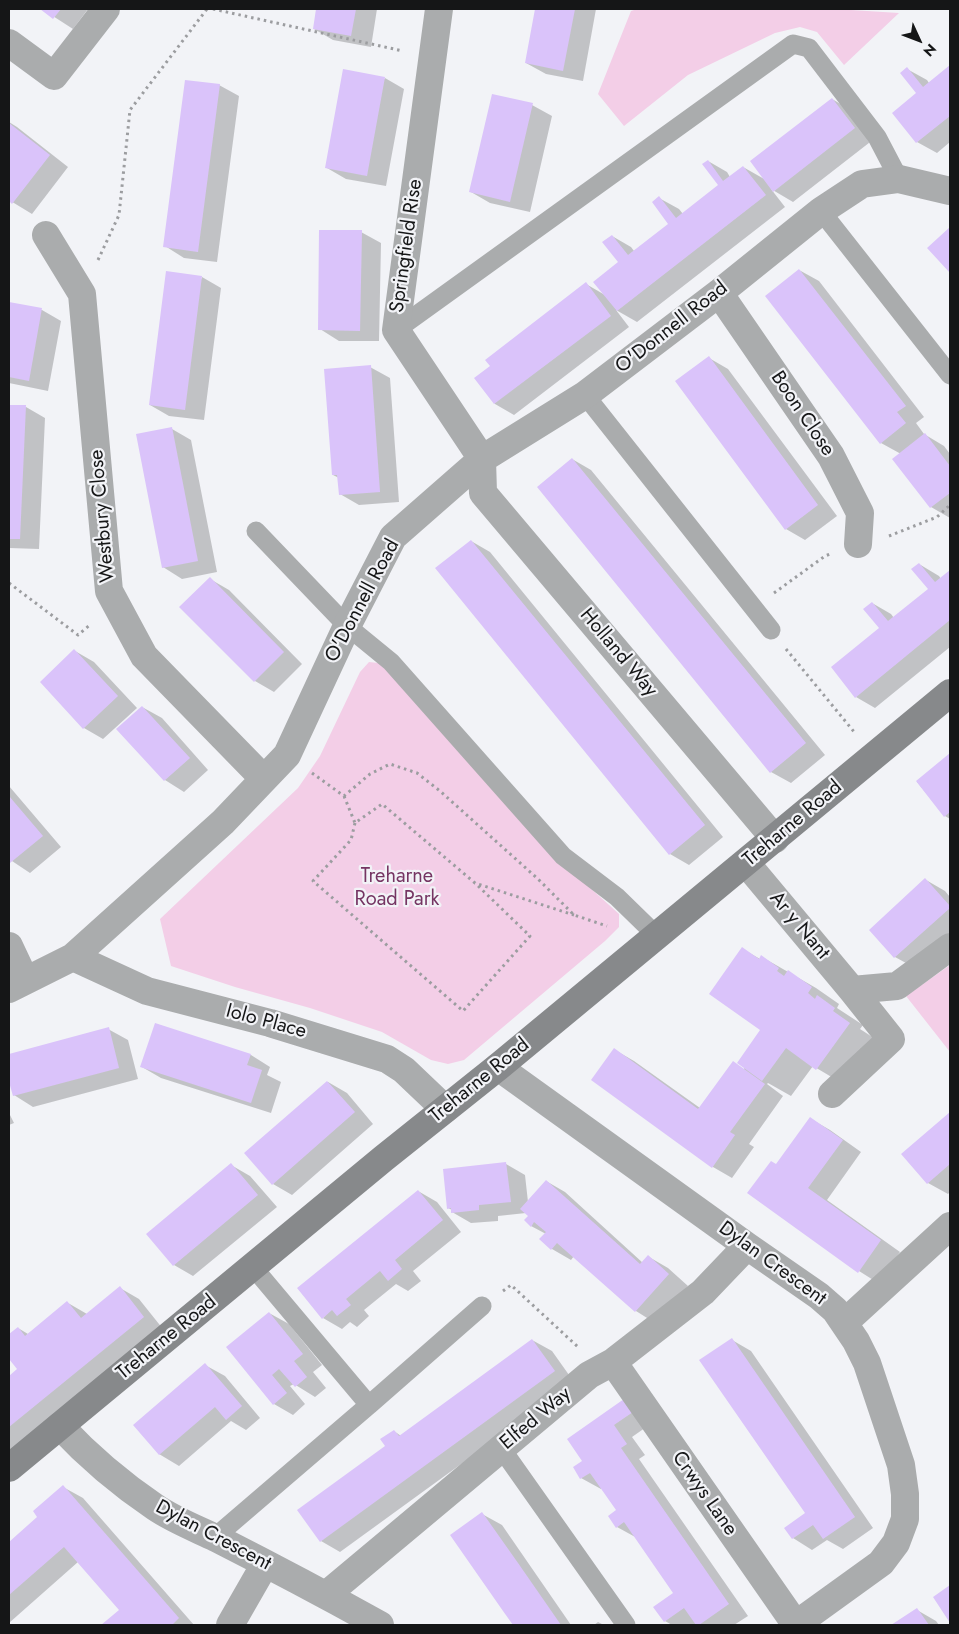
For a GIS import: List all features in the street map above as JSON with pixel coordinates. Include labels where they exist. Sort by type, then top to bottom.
[{"type":"street","points":[[9,42],[54,76],[106,9]]},
{"type":"street","name":"Springfield Rise","points":[[440,9],[396,330],[482,459]]},
{"type":"street","name":"O'Donnell Road","points":[[17,984],[73,957],[223,822],[287,756],[347,626],[393,537],[482,459],[585,395],[719,293],[821,211],[862,184],[899,179],[949,189]]},
{"type":"street","name":"Westbury Close","points":[[46,236],[82,294],[109,591],[144,656],[264,779]]},
{"type":"street","name":"Boon Close","points":[[719,293],[831,456],[860,513],[858,544]]},
{"type":"street","name":"Holland Way","points":[[482,459],[483,493],[775,839]]},
{"type":"street","name":"Treharne Road","points":[[9,1468],[746,863],[950,693]]},
{"type":"street","name":"Ar y Nant","points":[[746,863],[891,1039],[832,1094]]},
{"type":"street","points":[[9,946],[17,984]]},
{"type":"street","points":[[852,990],[897,986],[950,947]]},
{"type":"street","name":"Iolo Place","points":[[73,957],[147,991],[270,1023],[370,1052],[387,1059],[404,1070],[446,1109]]},
{"type":"street","name":"Dylan Crescent","points":[[498,1067],[819,1296],[835,1310],[856,1341],[867,1364],[901,1465],[905,1494],[905,1519],[896,1543],[881,1563],[796,1625]]},
{"type":"street","points":[[844,1323],[950,1226]]},
{"type":"street","name":"Elfed Way","points":[[326,1595],[589,1375],[613,1362],[703,1292],[718,1279],[747,1246]]},
{"type":"street","name":"Crwys Lane","points":[[613,1362],[796,1625]]},
{"type":"street","name":"Dylan Crescent","points":[[60,1426],[74,1441],[134,1492],[157,1508],[380,1625]]},
{"type":"street","points":[[230,1625],[265,1564]]},
{"type":"lane","points":[[396,330],[793,44],[809,48],[877,137],[899,179]]},
{"type":"lane","points":[[821,211],[950,375]]},
{"type":"lane","points":[[585,395],[770,630]]},
{"type":"lane","points":[[256,531],[347,626],[391,662],[563,856],[617,897],[657,936]]},
{"type":"lane","points":[[253,1267],[370,1405]]},
{"type":"lane","points":[[214,1538],[370,1405],[482,1306]]},
{"type":"lane","points":[[501,1448],[626,1625]]},
{"type":"path","points":[[82,294],[119,215],[130,110],[207,9]]},
{"type":"path","points":[[213,9],[433,57]]},
{"type":"path","points":[[874,756],[770,630],[770,595],[825,556],[858,544],[894,535],[937,517],[950,505]]},
{"type":"path","points":[[9,583],[78,636],[115,601]]},
{"type":"path","points":[[287,756],[344,796],[355,823],[352,840],[314,881],[463,1011],[530,936],[475,883],[382,804],[355,823]]},
{"type":"path","points":[[344,796],[370,774],[390,764],[417,773],[440,791],[531,873],[574,915]]},
{"type":"path","points":[[475,883],[616,929],[636,953]]},
{"type":"path","points":[[482,1306],[511,1285],[590,1358],[613,1362]]},
{"type":"green space","points":[[637,9],[835,9],[899,13],[844,65],[817,32],[800,27],[775,33],[688,75],[624,126],[598,94],[631,11]]},
{"type":"green space","name":"Treharne Road Park","points":[[369,662],[387,664],[556,857],[619,914],[619,927],[605,941],[464,1060],[448,1064],[431,1060],[382,1032],[171,966],[160,919],[298,788],[320,756],[360,672]]},
{"type":"green space","points":[[950,965],[950,1052],[906,996]]},
{"type":"building","points":[[40,9],[61,9],[53,19]]},
{"type":"building","points":[[316,9],[356,9],[351,36],[313,29]]},
{"type":"building","points":[[535,9],[575,9],[563,71],[525,63]]},
{"type":"building","points":[[950,65],[950,116],[916,143],[892,113],[916,93],[900,73],[907,67],[923,87]]},
{"type":"building","points":[[343,69],[385,77],[367,176],[325,168]]},
{"type":"building","points":[[185,80],[220,84],[198,252],[163,247]]},
{"type":"building","points":[[492,94],[533,103],[510,202],[469,192]]},
{"type":"building","points":[[832,98],[855,128],[773,192],[750,161]]},
{"type":"building","points":[[9,123],[50,155],[12,204],[9,201]]},
{"type":"building","points":[[708,160],[723,181],[743,166],[766,195],[617,311],[593,282],[618,262],[602,242],[612,235],[628,255],[668,224],[652,202],[659,196],[676,218],[718,185],[702,164]]},
{"type":"building","points":[[950,227],[950,273],[927,248]]},
{"type":"building","points":[[319,230],[362,230],[360,331],[318,330]]},
{"type":"building","points":[[799,269],[906,406],[897,412],[906,423],[880,444],[765,296]]},
{"type":"building","points":[[166,271],[202,276],[185,410],[149,405]]},
{"type":"building","points":[[586,282],[611,316],[494,404],[474,378],[490,366],[485,360]]},
{"type":"building","points":[[9,302],[42,308],[29,381],[9,377]]},
{"type":"building","points":[[709,356],[818,505],[785,530],[675,381]]},
{"type":"building","points":[[371,365],[380,492],[339,495],[337,475],[332,475],[324,369]]},
{"type":"building","points":[[9,405],[26,405],[20,539],[9,539]]},
{"type":"building","points":[[172,427],[198,561],[162,568],[136,434]]},
{"type":"building","points":[[925,433],[950,466],[950,493],[930,508],[892,459]]},
{"type":"building","points":[[572,458],[806,743],[770,773],[537,487]]},
{"type":"building","points":[[471,540],[705,825],[669,855],[435,568]]},
{"type":"building","points":[[919,563],[935,582],[950,570],[950,620],[855,698],[831,667],[879,628],[863,609],[872,602],[888,621],[928,589],[911,569]]},
{"type":"building","points":[[210,577],[284,652],[254,682],[179,607]]},
{"type":"building","points":[[74,649],[118,696],[83,729],[40,682]]},
{"type":"building","points":[[142,706],[190,758],[164,781],[116,729]]},
{"type":"building","points":[[950,753],[950,812],[944,817],[916,781]]},
{"type":"building","points":[[9,796],[43,836],[10,863],[9,861]]},
{"type":"building","points":[[925,878],[950,908],[894,958],[869,930]]},
{"type":"building","points":[[742,947],[759,959],[761,955],[779,968],[777,971],[784,976],[788,970],[812,987],[808,993],[815,999],[817,995],[835,1008],[833,1011],[850,1023],[816,1070],[786,1048],[762,1081],[737,1063],[760,1030],[709,994]]},
{"type":"building","points":[[155,1023],[251,1054],[247,1065],[262,1070],[251,1103],[140,1067]]},
{"type":"building","points":[[109,1027],[119,1068],[13,1096],[9,1082],[9,1054]]},
{"type":"building","points":[[614,1048],[698,1109],[733,1061],[765,1084],[730,1132],[735,1135],[712,1168],[591,1080]]},
{"type":"building","points":[[327,1081],[355,1112],[272,1185],[244,1153]]},
{"type":"building","points":[[950,1112],[950,1164],[927,1184],[901,1154]]},
{"type":"building","points":[[810,1117],[843,1140],[808,1188],[881,1240],[858,1273],[747,1193],[771,1161],[776,1164]]},
{"type":"building","points":[[506,1162],[511,1202],[479,1205],[479,1210],[451,1213],[451,1208],[447,1209],[443,1169]]},
{"type":"building","points":[[231,1163],[258,1195],[173,1266],[146,1234]]},
{"type":"building","points":[[546,1180],[640,1264],[648,1255],[669,1274],[635,1312],[557,1243],[551,1250],[539,1239],[546,1232],[534,1222],[531,1227],[524,1220],[528,1216],[520,1209]]},
{"type":"building","points":[[418,1190],[443,1220],[395,1260],[402,1269],[388,1281],[380,1271],[346,1299],[351,1305],[337,1316],[332,1310],[322,1319],[297,1288]]},
{"type":"building","points":[[120,1286],[144,1317],[9,1427],[9,1376],[17,1369],[9,1359],[9,1334],[18,1327],[25,1336],[67,1301],[81,1318]]},
{"type":"building","points":[[269,1312],[303,1354],[294,1361],[307,1377],[295,1387],[279,1369],[272,1375],[287,1393],[273,1405],[226,1347]]},
{"type":"building","points":[[732,1338],[855,1517],[823,1539],[813,1525],[792,1539],[784,1528],[805,1513],[699,1360]]},
{"type":"building","points":[[532,1339],[555,1371],[320,1542],[297,1510],[385,1446],[380,1439],[394,1430],[399,1436]]},
{"type":"building","points":[[205,1363],[242,1406],[226,1420],[215,1407],[159,1455],[133,1425]]},
{"type":"building","points":[[624,1399],[633,1412],[614,1425],[627,1444],[621,1448],[729,1604],[699,1625],[696,1625],[684,1608],[664,1622],[653,1607],[673,1593],[624,1522],[616,1528],[608,1516],[616,1510],[590,1473],[580,1479],[573,1467],[582,1461],[567,1439]]},
{"type":"building","points":[[63,1485],[179,1618],[172,1625],[101,1625],[119,1610],[64,1547],[9,1595],[9,1542],[37,1517],[33,1511]]},
{"type":"building","points":[[482,1512],[561,1625],[513,1625],[503,1611],[450,1535]]},
{"type":"building","points":[[950,1585],[950,1623],[933,1597]]},
{"type":"building","points":[[917,1608],[929,1625],[891,1625]]}]
